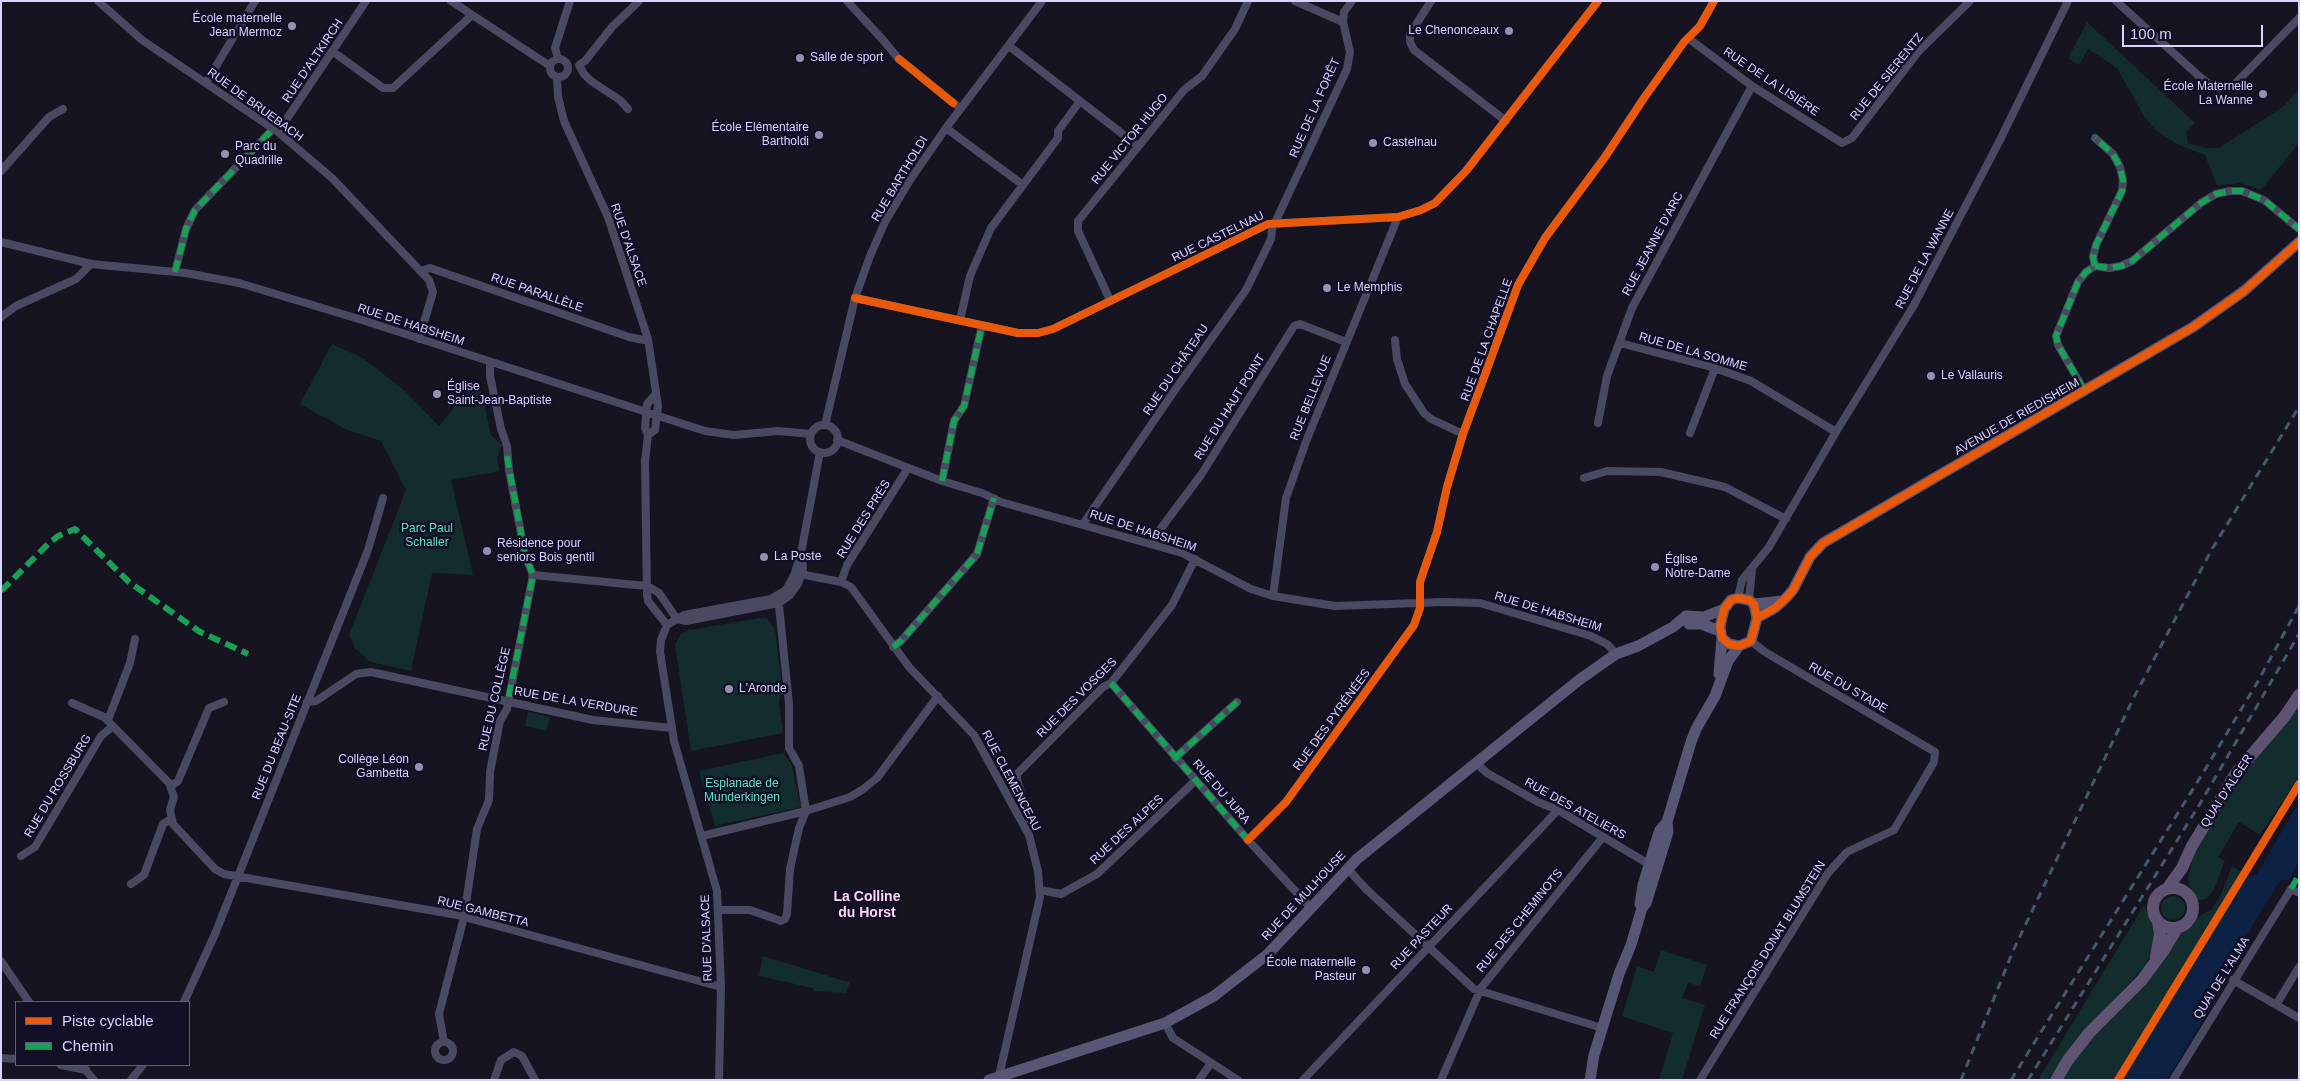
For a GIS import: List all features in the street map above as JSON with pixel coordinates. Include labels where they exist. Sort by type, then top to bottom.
[{"type":"main road","name":"AVENUE DE RIEDISHEIM","points":[[1757,618],[1775,608],[1793,590],[1810,557],[1823,543],[2226,306],[2299,242]]},
{"type":"main road","points":[[1720,679],[1721,635],[1724,609],[1731,600],[1783,601]]},
{"type":"main road","points":[[1590,1080],[1602,1028],[1642,908],[1646,903],[1668,832],[1667,822],[1696,729],[1714,696],[1728,661],[1739,646],[1751,640],[1757,618],[1747,601]]},
{"type":"main road","name":"RUE DE MULHOUSE","points":[[996,1079],[1165,1024],[1214,996],[1268,954],[1347,868],[1579,680],[1616,654],[1638,646],[1673,627],[1686,616],[1704,616],[1724,609]]},
{"type":"main road","name":"RUE DE MULHOUSE","points":[[1673,627],[1701,624],[1721,635]]},
{"type":"main road","points":[[1721,635],[1729,644],[1739,646]]},
{"type":"main road","name":"QUAI D'ALGER","points":[[2156,960],[2160,934],[2158,922],[2153,913],[2153,903],[2158,894],[2167,889],[2182,868],[2192,846],[2236,773],[2285,716],[2299,695]]},
{"type":"main road","points":[[1642,908],[1640,902],[1649,863],[1660,830],[1667,822]]},
{"type":"main road","name":"QUAI D'ALGER","points":[[2056,1080],[2078,1046],[2134,990],[2164,950],[2176,928],[2188,921],[2192,914],[2193,905],[2186,892],[2182,868]]},
{"type":"main road","points":[[2167,889],[2177,888],[2186,892]]},
{"type":"main road","points":[[2158,922],[2167,927],[2176,928]]},
{"type":"street","name":"RUE DE BRUEBACH","points":[[98,1],[142,40],[276,131],[332,178],[428,280],[432,292],[419,339]]},
{"type":"street","points":[[206,83],[254,1]]},
{"type":"street","name":"RUE D'ALTKIRCH","points":[[175,272],[186,229],[195,210],[276,131],[366,1]]},
{"type":"street","points":[[451,1],[550,66]]},
{"type":"street","points":[[558,59],[555,48],[570,1]]},
{"type":"street","points":[[568,67],[579,65],[585,61],[612,27],[640,1]]},
{"type":"street","points":[[847,1],[896,57],[960,108]]},
{"type":"street","name":"RUE BARTHOLDI","points":[[825,426],[855,298],[870,256],[886,222],[910,180],[960,108],[1010,46],[1042,1]]},
{"type":"street","name":"RUE VICTOR HUGO","points":[[1110,300],[1078,231],[1078,221],[1184,90],[1202,76],[1235,29],[1248,1]]},
{"type":"street","points":[[1294,1],[1343,22],[1344,12],[1352,1]]},
{"type":"street","points":[[1431,1],[1410,34],[1410,42],[1414,50],[1506,121]]},
{"type":"street","name":"RUE CASTELNAU","points":[[855,298],[1018,333],[1038,333],[1053,329],[1240,239],[1260,226],[1276,222],[1398,217],[1421,210],[1435,203],[1466,171],[1598,1]]},
{"type":"street","name":"RUE DE LA CHAPELLE","points":[[1420,603],[1420,582],[1463,434],[1518,285],[1536,252],[1605,158],[1644,98],[1688,38],[1700,26],[1714,1]]},
{"type":"street","name":"RUE DE SIERENTZ","points":[[1842,143],[1852,138],[1918,52],[1970,1]]},
{"type":"street","name":"RUE DE LA WANNE","points":[[1752,570],[1786,519],[1836,432],[1914,305],[2068,1]]},
{"type":"street","points":[[2116,1],[2212,86],[2219,89],[2233,86],[2299,18]]},
{"type":"street","points":[[332,51],[384,88],[393,88],[472,15]]},
{"type":"street","name":"RUE DE LA FORÊT","points":[[1276,222],[1347,69],[1350,52],[1343,22]]},
{"type":"street","name":"RUE DE LA LISIÈRE","points":[[1688,38],[1752,86],[1842,143]]},
{"type":"street","points":[[1010,46],[1138,146]]},
{"type":"street","points":[[558,59],[563,60],[568,67],[565,75],[557,77],[552,74],[550,66],[552,61],[558,59]]},
{"type":"street","points":[[579,65],[591,81],[620,100],[628,109]]},
{"type":"street","name":"RUE D'ALSACE","points":[[557,77],[558,97],[564,121],[608,217],[648,339],[658,406],[657,416]]},
{"type":"street","name":"RUE JEANNE D'ARC","points":[[1598,423],[1608,376],[1632,308],[1752,86]]},
{"type":"street","points":[[960,320],[970,276],[981,247],[991,228],[1058,138],[1058,131],[1080,101]]},
{"type":"street","points":[[1,171],[50,117],[63,109]]},
{"type":"street","points":[[946,128],[1023,185]]},
{"type":"street","points":[[2094,266],[2093,257],[2096,245],[2122,191],[2124,180],[2113,154],[2095,138]]},
{"type":"street","points":[[2084,390],[2058,345],[2056,336],[2078,282],[2094,266],[2109,268],[2121,266],[2132,261],[2201,203],[2216,194],[2230,190],[2242,191],[2264,200],[2299,229]]},
{"type":"street","name":"RUE BELLEVUE","points":[[1272,596],[1286,498],[1307,439],[1398,217]]},
{"type":"street","name":"RUE DU CHÂTEAU","points":[[1083,524],[1177,386],[1246,290],[1276,222]]},
{"type":"street","name":"RUE DE HABSHEIM","points":[[1,242],[91,264],[175,272],[249,286],[657,416],[720,434],[734,435],[778,431],[811,434]]},
{"type":"street","points":[[1,317],[16,306],[76,279],[91,264]]},
{"type":"street","name":"RUE PARALLÈLE","points":[[420,271],[430,268],[630,337],[643,340],[648,339]]},
{"type":"street","name":"RUE DU HAUT POINT","points":[[1153,544],[1156,535],[1201,475],[1294,326],[1300,324],[1346,342]]},
{"type":"street","points":[[942,481],[954,421],[964,406],[982,325]]},
{"type":"street","points":[[1395,340],[1397,359],[1405,384],[1424,413],[1430,419],[1463,434]]},
{"type":"street","name":"RUE DE LA SOMME","points":[[1620,343],[1715,368],[1751,381],[1836,432]]},
{"type":"street","points":[[490,362],[490,376],[501,429],[508,448],[508,470],[525,555],[533,575],[647,586],[659,593],[677,619],[686,621],[778,600],[795,589],[820,452]]},
{"type":"street","points":[[1690,433],[1715,368]]},
{"type":"street","points":[[655,395],[647,404],[645,428],[648,435],[645,461],[648,601],[667,625],[677,619]]},
{"type":"street","points":[[648,435],[655,430],[657,416]]},
{"type":"street","points":[[825,426],[833,429],[837,440],[836,445],[830,452],[820,452],[810,444],[811,434],[817,427],[825,426]]},
{"type":"street","name":"RUE DE HABSHEIM","points":[[837,440],[942,481],[1016,507],[1024,507],[1153,544],[1195,559],[1238,582],[1272,596],[1335,606],[1467,602],[1508,610],[1601,640],[1616,654]]},
{"type":"street","name":"RUE DES PRÉS","points":[[841,582],[848,565],[908,468]]},
{"type":"street","points":[[1584,478],[1606,471],[1635,470],[1661,472],[1712,482],[1786,519]]},
{"type":"street","name":"RUE DU BEAU-SITE","points":[[184,1001],[211,942],[368,550],[384,498]]},
{"type":"street","points":[[893,647],[901,641],[977,554],[994,498]]},
{"type":"street","name":"RUE DES VOSGES","points":[[1025,828],[1030,819],[1017,780],[1017,774],[1103,687],[1111,683],[1172,605],[1195,559]]},
{"type":"street","points":[[1747,601],[1752,570]]},
{"type":"street","points":[[1747,601],[1742,580],[1752,570]]},
{"type":"street","points":[[798,574],[841,582]]},
{"type":"street","name":"RUE DU COLLÈGE","points":[[444,1042],[440,1014],[464,917],[477,829],[489,800],[490,772],[500,721],[508,701],[533,575]]},
{"type":"street","name":"RUE CLEMENCEAU","points":[[841,582],[851,588],[859,597],[909,667],[974,735],[1025,828],[1037,863],[1040,890],[1038,908],[996,1079]]},
{"type":"street","points":[[718,910],[750,910],[775,920],[785,919],[790,868],[799,828],[806,811],[799,766],[790,748],[789,704],[778,600]]},
{"type":"street","name":"RUE DES PYRÉNÉES","points":[[1248,840],[1286,802],[1414,625],[1419,615],[1420,603]]},
{"type":"street","name":"RUE D'ALSACE","points":[[667,625],[661,640],[660,652],[677,755],[715,880],[721,987],[719,1080]]},
{"type":"street","name":"RUE DU ROSSBURG","points":[[21,856],[34,847],[110,723],[130,663],[135,639]]},
{"type":"street","name":"RUE DU STADE","points":[[1751,640],[1772,657],[1935,752]]},
{"type":"street","name":"RUE DE LA VERDURE","points":[[307,702],[316,701],[349,678],[364,672],[593,720],[672,728]]},
{"type":"street","name":"RUE DU JURA","points":[[1111,683],[1195,781],[1311,908]]},
{"type":"street","points":[[702,836],[806,811],[850,797],[877,778],[938,696]]},
{"type":"street","points":[[171,786],[178,781],[209,708],[224,702]]},
{"type":"street","name":"RUE DU JURA","points":[[1175,758],[1237,702]]},
{"type":"street","points":[[72,703],[99,714],[110,723],[171,786],[174,797],[170,810],[171,819],[215,869],[236,877]]},
{"type":"street","name":"RUE FRANÇOIS DONAT BLUMSTEIN","points":[[1700,1080],[1828,873],[1847,852],[1894,830],[1934,762],[1935,752]]},
{"type":"street","name":"RUE DES ATELIERS","points":[[1476,763],[1487,773],[1538,802],[1558,810],[1649,863]]},
{"type":"street","name":"RUE DES ALPES","points":[[1040,890],[1060,894],[1097,874],[1195,781]]},
{"type":"street","name":"RUE PASTEUR","points":[[1303,1080],[1558,810]]},
{"type":"street","points":[[788,815],[798,823],[799,828]]},
{"type":"street","points":[[131,884],[144,875],[162,824],[171,819]]},
{"type":"street","name":"RUE DES CHEMINOTS","points":[[1441,1080],[1480,991],[1603,837]]},
{"type":"street","points":[[1649,863],[1652,864],[1653,880]]},
{"type":"street","points":[[1347,868],[1366,889],[1474,989],[1602,1028]]},
{"type":"street","name":"RUE GAMBETTA","points":[[236,877],[464,917],[721,987]]},
{"type":"street","name":"QUAI DE L'ALMA","points":[[2173,1080],[2233,980],[2291,889],[2299,893]]},
{"type":"street","points":[[1,961],[28,1001]]},
{"type":"street","points":[[2276,1005],[2299,967]]},
{"type":"street","points":[[2233,980],[2299,1018]]},
{"type":"street","points":[[1165,1024],[1173,1038],[1210,1064],[1238,1080]]},
{"type":"street","points":[[494,1080],[501,1060],[514,1052],[522,1056],[527,1069],[535,1080]]},
{"type":"street","points":[[1,1058],[15,1059]]},
{"type":"street","points":[[1200,1080],[1210,1064]]},
{"type":"street","points":[[131,1080],[141,1066]]},
{"type":"street","points":[[83,1067],[94,1080]]},
{"type":"green space","points":[[2087,22],[2195,123],[2186,132],[2188,143],[2205,148],[2219,148],[2284,106],[2299,89],[2299,143],[2261,190],[2240,183],[2217,186],[2205,155],[2179,145],[2157,131],[2145,118],[2117,68],[2088,49],[2079,65],[2068,58]]},
{"type":"green space","name":"Parc Paul Schaller","points":[[332,344],[363,358],[405,391],[439,426],[473,383],[482,393],[491,435],[502,445],[497,459],[500,471],[451,480],[473,575],[432,573],[411,671],[370,662],[355,648],[349,635],[406,490],[381,441],[347,430],[300,404]]},
{"type":"green space","points":[[766,617],[775,629],[782,687],[779,703],[783,733],[691,751],[675,645],[681,634],[689,630]]},
{"type":"green space","points":[[2299,704],[2299,776],[2260,835],[2239,822],[2218,857],[2225,861],[2214,890],[2206,899],[2198,900],[2190,888],[2188,878],[2198,848],[2240,775]]},
{"type":"green space","points":[[528,712],[550,717],[547,731],[525,726]]},
{"type":"green space","name":"Esplanade de Munderkingen","points":[[783,753],[791,763],[801,807],[715,826],[699,771]]},
{"type":"green space","points":[[2232,866],[2249,876],[2125,1080],[2062,1080],[2081,1049],[2146,984],[2177,936],[2192,926],[2201,915],[2211,910],[2221,895]]},
{"type":"green space","points":[[2173,896],[2182,899],[2185,908],[2182,917],[2173,920],[2164,917],[2161,908],[2164,899]]},
{"type":"green space","points":[[2144,905],[2155,933],[2151,955],[2145,966],[2073,1043],[2048,1080],[2038,1080]]},
{"type":"green space","points":[[1661,950],[1707,965],[1700,986],[1688,983],[1682,998],[1705,1005],[1682,1080],[1659,1080],[1673,1033],[1622,1016],[1637,966],[1654,972]]},
{"type":"green space","points":[[763,956],[850,982],[846,993],[815,991],[813,988],[759,976]]},
{"type":"water","points":[[2299,802],[2299,863],[2289,880],[2281,880],[2217,981],[2218,995],[2167,1080],[2125,1080],[2245,882],[2249,876],[2257,874]]},
{"type":"railway","points":[[1961,1080],[2013,951],[2133,699],[2212,549],[2299,407]]},
{"type":"railway","points":[[2011,1080],[2203,773],[2257,683],[2299,606]]},
{"type":"railway","points":[[2028,1080],[2198,807],[2299,634]]},
{"type":"marked path","points":[[175,272],[186,229],[195,210],[273,129]]},
{"type":"marked path","points":[[2095,138],[2113,154],[2120,167],[2123,180],[2122,191],[2096,245],[2093,257],[2095,266]]},
{"type":"marked path","points":[[2095,266],[2109,268],[2121,266],[2132,261],[2201,203],[2216,194],[2230,191],[2242,191],[2264,200],[2299,229]]},
{"type":"marked path","points":[[2084,390],[2058,345],[2056,336],[2078,282],[2086,272],[2095,266]]},
{"type":"marked path","points":[[942,481],[954,421],[964,406],[982,325]]},
{"type":"marked path","points":[[507,456],[525,555],[533,575],[508,701]]},
{"type":"marked path","points":[[893,647],[901,641],[977,554],[994,498]]},
{"type":"marked path","points":[[1,591],[48,544],[58,536],[75,529],[129,582],[200,632],[248,654]]},
{"type":"marked path","points":[[1111,683],[1248,840]]},
{"type":"marked path","points":[[1175,758],[1237,702]]},
{"type":"marked path","points":[[2291,889],[2299,875]]},
{"type":"cycle path","points":[[855,298],[1018,333],[1038,333],[1053,329],[1268,224],[1398,217],[1421,210],[1435,203],[1466,171],[1598,1]]},
{"type":"cycle path","points":[[1248,840],[1286,802],[1414,625],[1420,608],[1420,582],[1437,532],[1447,487],[1463,434],[1518,285],[1545,238],[1605,157],[1684,42],[1700,26],[1714,1]]},
{"type":"cycle path","points":[[899,59],[953,103]]},
{"type":"cycle path","points":[[1757,618],[1775,608],[1786,598],[1793,590],[1810,557],[1823,543],[2193,327],[2244,291],[2299,242]]},
{"type":"cycle path","points":[[1738,598],[1749,600],[1754,604],[1757,618],[1751,641],[1739,646],[1729,644],[1722,638],[1720,627],[1724,609],[1731,600],[1738,598]]},
{"type":"cycle path","points":[[2118,1080],[2299,784]]},
{"type":"place","name":"École maternelle Jean Mermoz","points":[[292,26]]},
{"type":"place","name":"Le Chenonceaux","points":[[1509,31]]},
{"type":"place","name":"Salle de sport","points":[[800,58]]},
{"type":"place","name":"École Maternelle La Wanne","points":[[2263,94]]},
{"type":"place","name":"École Elémentaire Bartholdi","points":[[819,135]]},
{"type":"place","name":"Castelnau","points":[[1373,143]]},
{"type":"place","name":"Parc du Quadrille","points":[[225,154]]},
{"type":"place","name":"Le Memphis","points":[[1327,288]]},
{"type":"place","name":"Le Vallauris","points":[[1931,376]]},
{"type":"place","name":"Église Saint-Jean-Baptiste","points":[[437,394]]},
{"type":"place","name":"Résidence pour seniors Bois gentil","points":[[487,551]]},
{"type":"place","name":"La Poste","points":[[764,557]]},
{"type":"place","name":"Église Notre-Dame","points":[[1655,567]]},
{"type":"place","name":"L'Aronde","points":[[729,689]]},
{"type":"place","name":"Collège Léon Gambetta","points":[[419,767]]},
{"type":"place","name":"École maternelle Pasteur","points":[[1366,970]]},
{"type":"district","name":"La Colline du Horst","points":[[867,906]]}]
